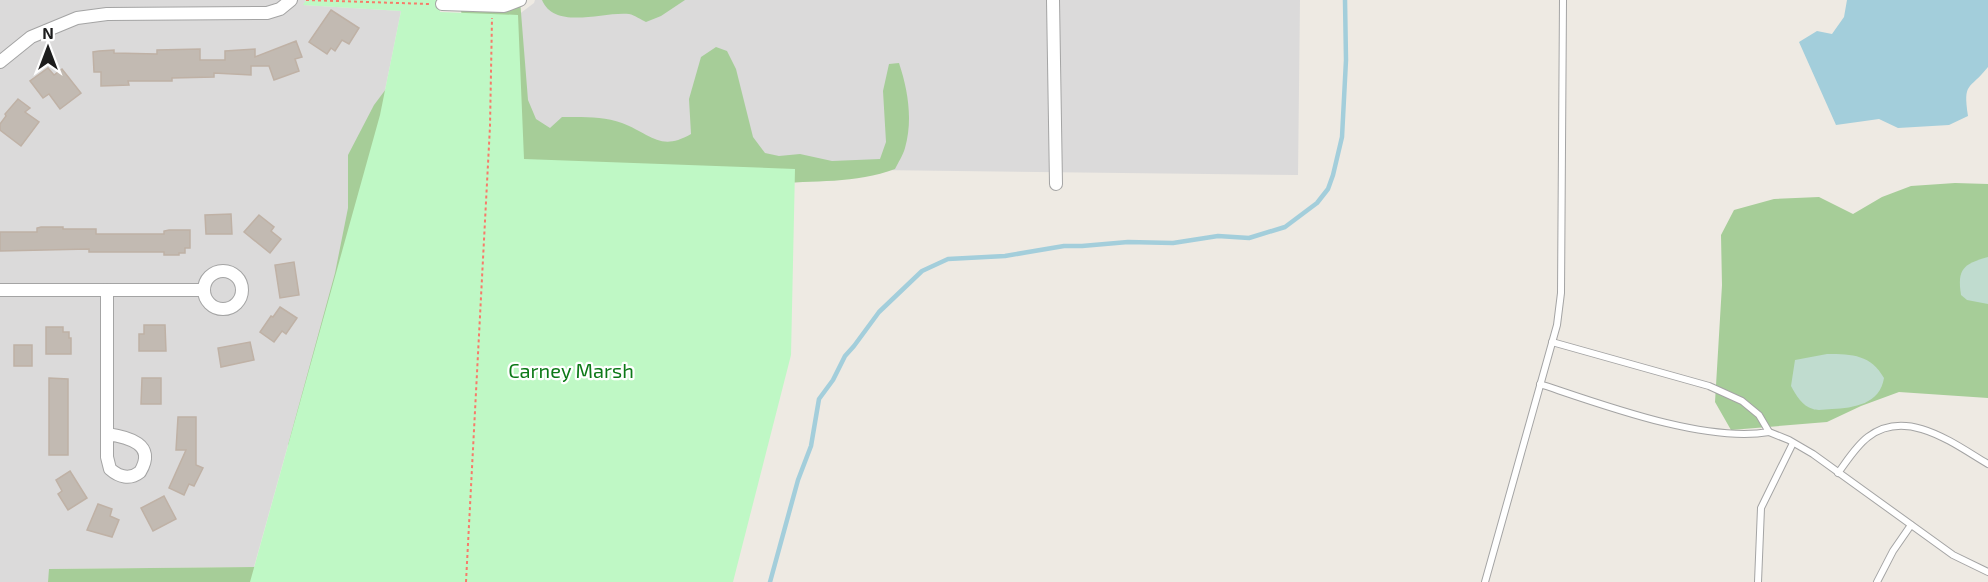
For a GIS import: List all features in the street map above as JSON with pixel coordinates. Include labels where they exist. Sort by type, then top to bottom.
[{"type":"street","points":[[0,62],[31,38],[77,18],[107,14],[267,13],[280,9],[291,0]]},
{"type":"street","points":[[442,4],[504,6],[520,0]]},
{"type":"street","points":[[1053,0],[1056,184]]},
{"type":"street","points":[[0,290],[203,290]]},
{"type":"street","points":[[107,290],[107,434]]},
{"type":"lane","points":[[1485,582],[1557,325],[1562,293],[1563,0]]},
{"type":"lane","points":[[1552,342],[1709,386],[1742,401],[1759,416],[1769,432],[1793,443],[1953,555],[1988,574],[1986,582]]},
{"type":"lane","points":[[1540,384],[1644,417],[1703,430],[1749,436],[1769,432]]},
{"type":"lane","points":[[1838,473],[1868,437],[1884,428],[1907,426],[1924,429],[1941,436],[1988,464]]},
{"type":"lane","points":[[1758,582],[1761,508],[1793,443]]},
{"type":"lane","points":[[1877,582],[1893,551],[1911,525]]},
{"type":"path","points":[[306,0],[442,4]]},
{"type":"path","points":[[466,582],[490,136],[492,6]]},
{"type":"shaded area","points":[[0,0],[306,0],[304,5],[401,11],[380,115],[254,567],[50,569],[48,582],[0,582]]},
{"type":"shaded area","points":[[535,0],[1300,0],[1298,175],[795,169],[524,159],[518,15]]},
{"type":"green space","name":"Carney Marsh","points":[[306,0],[441,0],[440,12],[518,15],[524,159],[795,169],[791,355],[733,582],[250,582],[380,115],[401,11],[303,5]]},
{"type":"green space","points":[[457,0],[520,0],[528,100],[536,119],[550,128],[562,117],[592,117],[622,123],[663,141],[680,139],[691,134],[689,99],[701,57],[716,47],[727,51],[736,69],[753,137],[765,153],[779,156],[800,154],[832,161],[880,159],[886,142],[883,91],[889,64],[899,63],[905,84],[909,116],[904,151],[895,169],[880,174],[850,179],[772,184],[288,445],[335,273],[348,208],[348,155],[374,105],[410,57],[467,29]]},
{"type":"green space","points":[[542,0],[685,0],[661,16],[646,22],[629,14],[581,18],[558,15],[548,9]]},
{"type":"green space","points":[[1955,183],[1988,184],[1988,398],[1899,392],[1827,422],[1731,430],[1715,402],[1722,285],[1721,235],[1734,210],[1774,199],[1819,197],[1853,214],[1882,197],[1911,186]]},
{"type":"green space","points":[[1988,257],[1988,304],[1967,300],[1961,295],[1961,273],[1967,265]]},
{"type":"green space","points":[[1827,354],[1860,357],[1867,360],[1879,370],[1884,378],[1882,387],[1872,399],[1857,406],[1817,410],[1809,408],[1800,400],[1791,386],[1795,360]]},
{"type":"green space","points":[[262,564],[322,582],[48,582],[49,569],[254,567]]},
{"type":"water","points":[[1847,0],[1988,0],[1988,67],[1967,91],[1968,116],[1949,125],[1898,128],[1879,119],[1836,125],[1799,42],[1817,31],[1832,34],[1844,17]]},
{"type":"building","points":[[331,10],[359,28],[349,44],[342,40],[335,51],[331,48],[327,54],[309,42]]},
{"type":"building","points":[[296,41],[302,57],[295,59],[299,71],[274,80],[269,66],[251,66],[251,75],[214,73],[214,77],[172,78],[172,81],[128,81],[129,85],[101,86],[101,72],[94,72],[93,52],[99,51],[157,54],[157,50],[200,49],[200,60],[225,60],[225,51],[255,49],[255,57]]},
{"type":"building","points":[[48,68],[54,75],[62,69],[81,93],[60,109],[49,94],[43,98],[30,81]]},
{"type":"building","points":[[18,99],[30,108],[25,112],[39,122],[21,146],[0,130],[5,114]]},
{"type":"building","points":[[231,214],[232,234],[206,234],[205,215]]},
{"type":"building","points":[[259,215],[274,227],[271,231],[281,239],[270,253],[244,232]]},
{"type":"building","points":[[37,228],[96,229],[96,234],[164,234],[164,231],[169,230],[190,230],[190,248],[185,248],[185,253],[179,253],[179,255],[164,255],[164,252],[89,252],[89,249],[0,251],[0,232],[37,232]]},
{"type":"building","points":[[294,262],[299,295],[280,298],[275,265]]},
{"type":"building","points":[[280,307],[297,318],[286,334],[282,331],[274,342],[260,332]]},
{"type":"building","points":[[144,325],[165,325],[166,351],[139,351],[139,334],[144,334]]},
{"type":"building","points":[[46,327],[63,327],[63,332],[69,332],[71,354],[46,354]]},
{"type":"building","points":[[250,342],[254,360],[221,367],[218,348]]},
{"type":"building","points":[[14,345],[32,345],[32,366],[14,366]]},
{"type":"building","points":[[49,378],[68,379],[68,455],[49,455]]},
{"type":"building","points":[[142,378],[161,378],[161,404],[141,404]]},
{"type":"building","points":[[178,417],[196,417],[196,465],[203,468],[194,486],[189,484],[184,495],[169,488],[186,450],[176,450]]},
{"type":"building","points":[[70,471],[87,498],[68,510],[58,494],[62,491],[56,480]]},
{"type":"building","points":[[164,496],[176,519],[153,531],[141,508]]},
{"type":"building","points":[[98,504],[112,509],[110,516],[119,520],[112,537],[87,530]]},
{"type":"waterway","points":[[770,582],[798,480],[811,446],[819,399],[833,380],[845,356],[879,312],[922,271],[948,259],[1005,256],[1064,246],[1128,242],[1173,243],[1218,236],[1249,238],[1285,227],[1317,203],[1328,189],[1342,137],[1346,60],[1345,0]]}]
